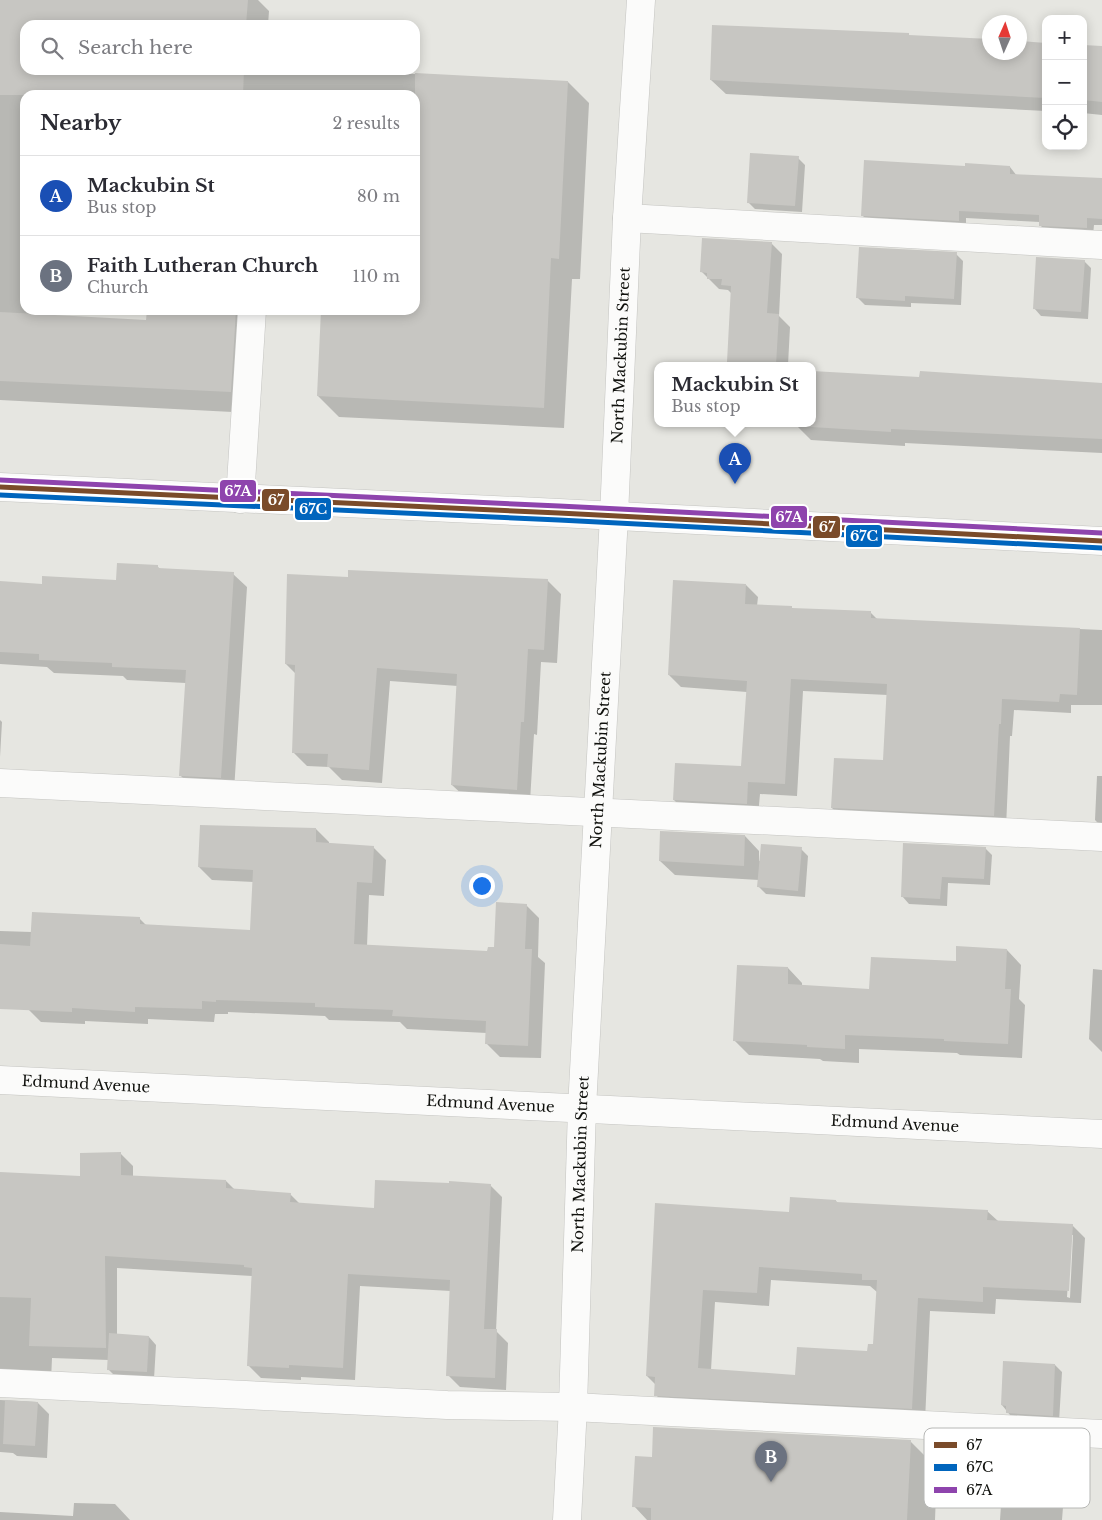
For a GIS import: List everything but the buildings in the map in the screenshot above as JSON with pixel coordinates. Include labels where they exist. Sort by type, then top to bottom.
[{"type":"street","name":"North Mackubin Street","points":[[567,1520],[573,1407],[582,1108],[614,516],[627,218],[641,0]]},
{"type":"street","points":[[627,218],[1102,245]]},
{"type":"street","points":[[240,499],[252,315]]},
{"type":"street","points":[[0,487],[1102,541]]},
{"type":"street","points":[[0,783],[1102,837]]},
{"type":"street","name":"Edmund Avenue","points":[[0,1080],[1102,1134]]},
{"type":"street","points":[[0,1383],[418,1404],[573,1407],[984,1428]]},
{"type":"transit line","name":"67A","points":[[0,480],[1102,533]]},
{"type":"transit line","name":"67","points":[[0,487],[1102,541]]},
{"type":"transit line","name":"67C","points":[[0,495],[559,520],[1102,548]]},
{"type":"place","name":"Mackubin St","points":[[735,484]]},
{"type":"place","name":"Faith Lutheran Church","points":[[771,1482]]}]
